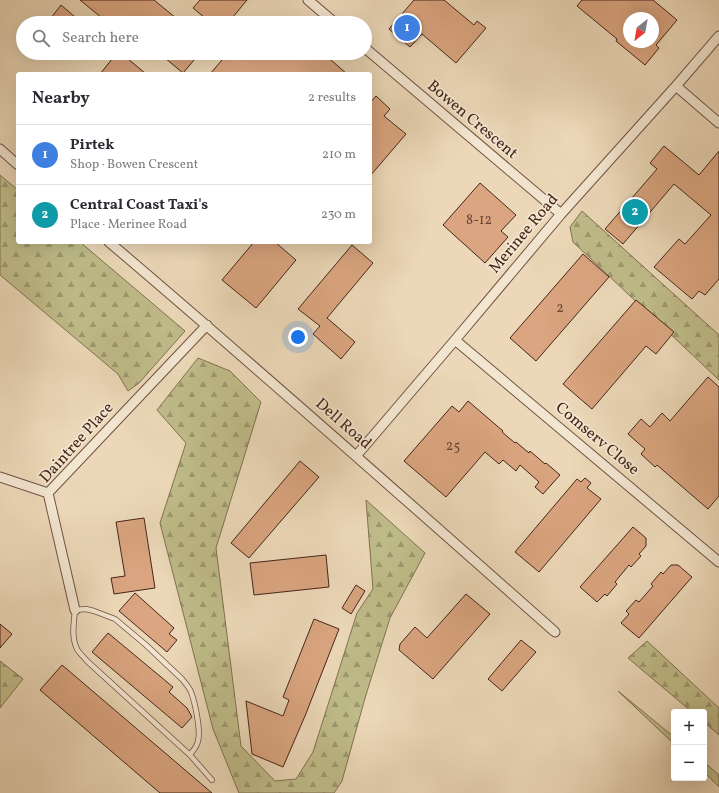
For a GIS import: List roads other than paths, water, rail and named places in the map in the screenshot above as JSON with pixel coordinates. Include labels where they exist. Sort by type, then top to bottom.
[{"type":"street","points":[[308,0],[318,3],[329,16]]},
{"type":"street","name":"Merinee Road","points":[[356,456],[560,214],[676,86],[719,36]]},
{"type":"street","name":"Bowen Crescent","points":[[372,54],[560,214]]},
{"type":"street","points":[[676,86],[719,123]]},
{"type":"street","points":[[0,149],[16,162]]},
{"type":"street","name":"Dell Road","points":[[111,244],[207,325],[555,632]]},
{"type":"street","name":"Daintree Place","points":[[76,610],[48,493],[207,325]]},
{"type":"street","name":"Comserv Close","points":[[455,340],[719,562]]},
{"type":"street","points":[[0,477],[48,493]]},
{"type":"lane","points":[[190,755],[196,747],[199,737],[197,715],[191,692],[186,684],[146,645],[115,619],[86,609],[76,610],[73,632],[77,649],[87,661],[190,755],[212,780]]},
{"type":"place","name":"Pirtek","points":[[407,28]]},
{"type":"place","name":"Central Coast Taxi's","points":[[635,212]]}]
